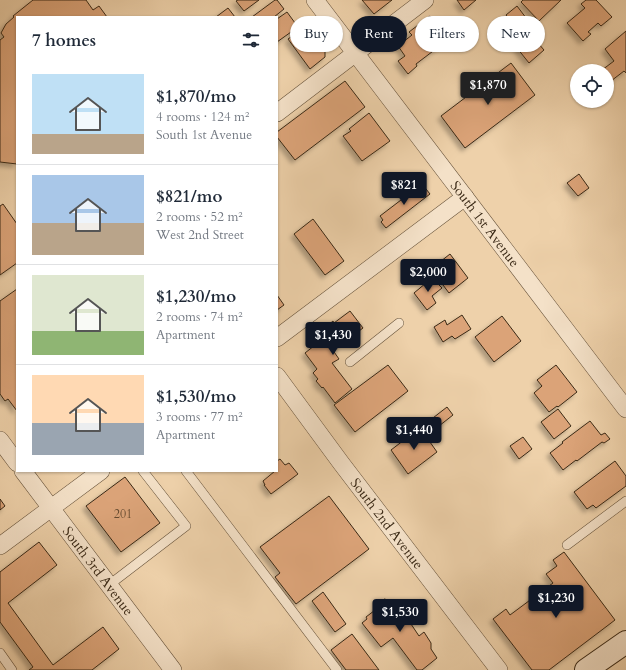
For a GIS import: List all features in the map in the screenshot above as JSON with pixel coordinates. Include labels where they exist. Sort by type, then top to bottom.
[{"type":"main road","points":[[586,670],[626,642]]},
{"type":"street","name":"South 1st Avenue","points":[[315,0],[465,198],[624,403]]},
{"type":"street","points":[[278,112],[425,0]]},
{"type":"street","points":[[278,337],[465,198]]},
{"type":"street","name":"South 2nd Avenue","points":[[278,377],[346,470],[498,670]]},
{"type":"street","points":[[0,440],[16,462]]},
{"type":"street","name":"South 3rd Avenue","points":[[24,472],[173,670]]},
{"type":"street","points":[[0,546],[100,472]]},
{"type":"lane","points":[[350,362],[399,323]]},
{"type":"lane","points":[[109,585],[186,526],[144,472]]},
{"type":"lane","points":[[187,472],[337,670]]},
{"type":"lane","points":[[567,545],[626,501]]},
{"type":"lane","points":[[0,653],[12,670]]},
{"type":"building","points":[[33,0],[86,0],[93,10],[99,6],[106,16],[16,16],[16,164],[0,162],[0,40],[4,37],[1,33],[6,24],[14,17],[13,16]]},
{"type":"building","points":[[259,0],[244,11],[236,1]]},
{"type":"building","points":[[275,0],[277,0],[284,9],[275,16],[253,16]]},
{"type":"building","points":[[362,0],[392,0],[374,14]]},
{"type":"building","points":[[457,0],[476,0],[464,10]]},
{"type":"building","points":[[523,0],[561,0],[544,16],[534,16],[521,2]]},
{"type":"building","points":[[586,0],[596,0],[612,17],[601,26],[598,23],[588,32],[591,34],[583,41],[567,23],[585,8],[581,4]]},
{"type":"building","points":[[517,6],[525,16],[507,16],[506,15]]},
{"type":"building","points":[[228,8],[234,16],[217,16]]},
{"type":"building","points":[[287,12],[290,16],[290,33],[278,41],[278,18]]},
{"type":"building","points":[[415,27],[415,52],[432,52],[416,64],[417,66],[408,74],[398,61],[405,56],[402,52],[407,52],[407,39],[412,35],[409,32]]},
{"type":"building","points":[[626,31],[626,73],[624,71],[614,79],[614,64],[610,64],[614,61],[605,49]]},
{"type":"building","points":[[298,52],[325,52],[325,57],[310,69]]},
{"type":"building","points":[[520,52],[542,52],[529,63]]},
{"type":"building","points":[[511,63],[535,95],[465,148],[441,116]]},
{"type":"building","points":[[345,81],[365,107],[295,160],[278,138],[278,131]]},
{"type":"building","points":[[369,113],[390,141],[362,161],[343,136],[351,131],[349,129]]},
{"type":"building","points":[[579,174],[589,188],[578,196],[567,183]]},
{"type":"building","points":[[422,184],[430,194],[386,228],[381,222],[383,220],[380,216]]},
{"type":"building","points":[[3,204],[16,223],[16,264],[0,275],[0,206]]},
{"type":"building","points":[[313,219],[344,261],[325,275],[294,234]]},
{"type":"building","points":[[450,254],[468,278],[449,293],[431,269]]},
{"type":"building","points":[[432,278],[442,288],[432,296],[436,303],[427,310],[414,293]]},
{"type":"building","points":[[16,290],[16,410],[8,399],[5,401],[0,394],[0,301]]},
{"type":"building","points":[[278,296],[284,305],[278,309]]},
{"type":"building","points":[[350,311],[363,328],[347,340],[346,338],[332,349],[339,359],[332,363],[352,389],[335,403],[323,387],[322,388],[316,381],[318,379],[313,373],[317,369],[305,353],[324,338],[321,334],[328,328],[327,326],[333,321],[334,323]]},
{"type":"building","points":[[462,315],[471,329],[455,339],[452,336],[443,342],[434,327],[445,320],[447,325]]},
{"type":"building","points":[[502,316],[521,341],[494,362],[475,337]]},
{"type":"building","points":[[388,365],[408,391],[355,432],[334,405]]},
{"type":"building","points":[[556,365],[577,392],[549,412],[534,393],[542,386],[537,380]]},
{"type":"building","points":[[447,407],[453,415],[430,433],[424,425]]},
{"type":"building","points":[[558,409],[571,426],[554,439],[541,422]]},
{"type":"building","points":[[590,421],[601,435],[605,433],[610,439],[604,443],[602,442],[563,470],[550,453]]},
{"type":"building","points":[[421,427],[437,452],[408,474],[391,450]]},
{"type":"building","points":[[523,437],[532,449],[519,459],[510,446]]},
{"type":"building","points":[[280,459],[285,465],[289,463],[298,474],[271,494],[264,485],[263,481],[274,472],[278,472],[278,460]]},
{"type":"building","points":[[615,461],[626,476],[626,486],[596,508],[593,505],[587,509],[574,492]]},
{"type":"building","points":[[125,477],[160,523],[121,552],[86,506]]},
{"type":"building","points":[[329,496],[369,549],[296,604],[275,577],[280,573],[260,547]]},
{"type":"building","points":[[0,499],[5,506],[0,510]]},
{"type":"building","points":[[39,542],[57,565],[8,603],[53,665],[103,627],[119,649],[92,670],[29,670],[33,667],[0,622],[0,572]]},
{"type":"building","points":[[564,552],[615,620],[549,670],[532,670],[493,619],[506,609],[510,615],[553,583],[546,574],[557,566],[553,560]]},
{"type":"building","points":[[323,592],[346,624],[335,632],[312,601]]},
{"type":"building","points":[[384,599],[393,601],[394,603],[397,600],[414,622],[411,624],[419,636],[424,632],[431,643],[431,649],[437,658],[422,670],[417,670],[393,638],[381,647],[362,623],[367,619],[366,617],[383,604]]},
{"type":"building","points":[[352,634],[379,670],[346,670],[331,650]]}]
